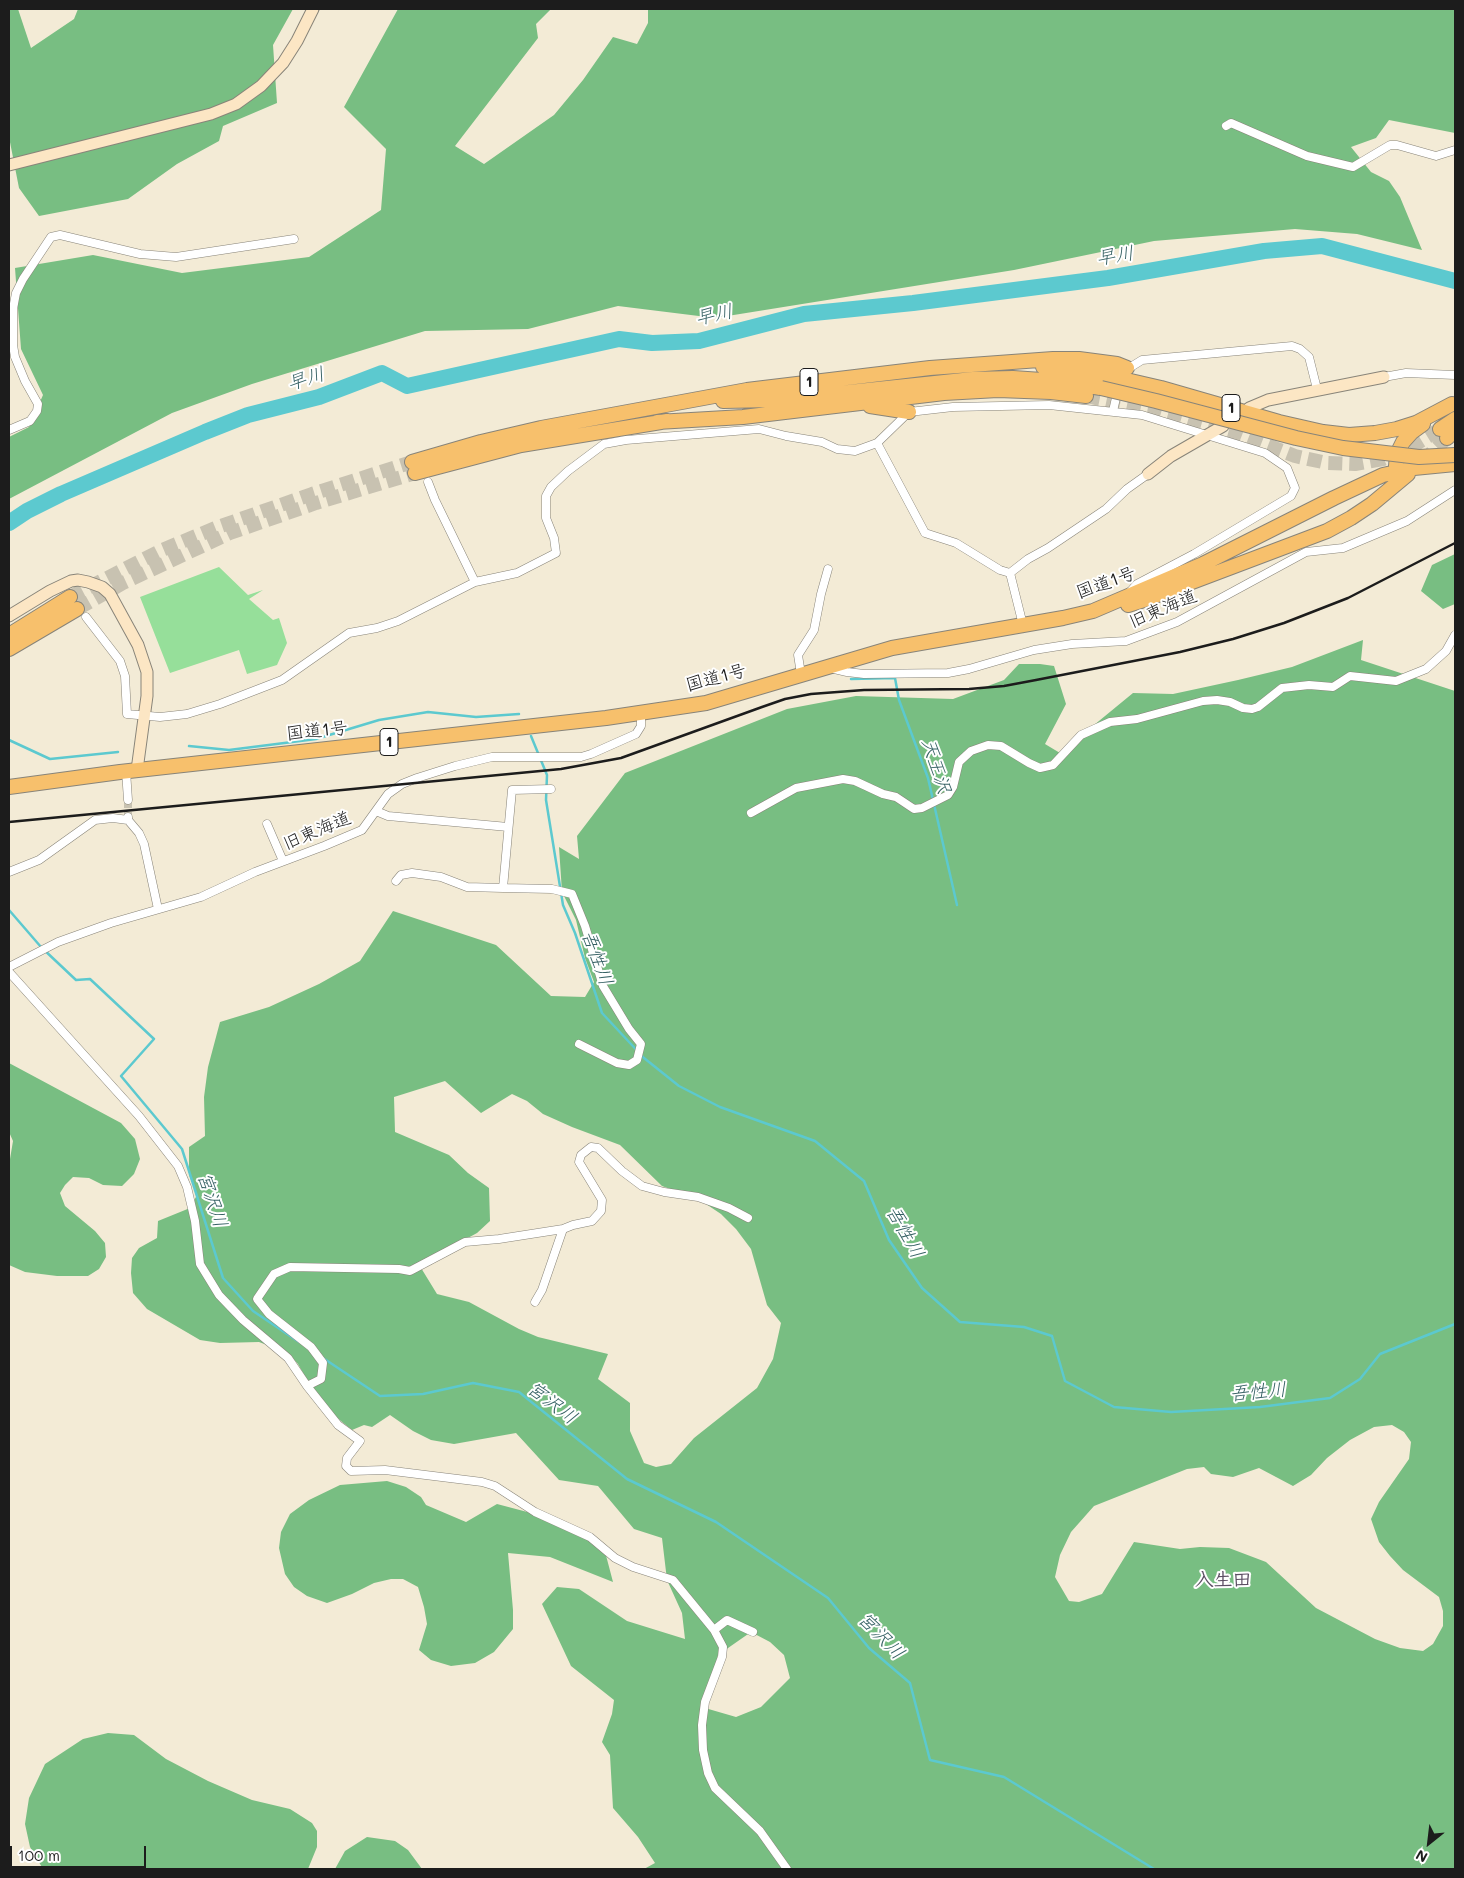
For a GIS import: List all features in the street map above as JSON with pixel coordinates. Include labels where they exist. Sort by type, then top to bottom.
[{"type":"highway","name":"1","points":[[773,400],[725,411],[522,445],[414,467],[541,428],[747,390],[930,368],[1053,359],[1117,364],[1125,371]]},
{"type":"highway","name":"1","points":[[1005,364],[1109,376],[1161,388],[1279,422],[1323,432],[1349,435],[1397,429],[1454,404]]},
{"type":"highway","name":"1","points":[[615,414],[725,401],[773,400],[974,379],[1013,378],[1056,381],[1101,388],[1147,398],[1296,438],[1343,448],[1419,457],[1455,455]]},
{"type":"highway","name":"1","points":[[657,422],[743,417],[944,393],[998,390],[1051,392],[1086,396]]},
{"type":"highway","name":"1","points":[[852,404],[909,412]]},
{"type":"highway","name":"1","points":[[1093,611],[1147,599],[1327,531],[1351,518],[1372,504],[1403,473],[1396,457],[1408,436],[1454,404]]},
{"type":"highway","name":"1","points":[[1449,437],[1455,419]]},
{"type":"highway","name":"国道1号","points":[[1403,473],[1449,437]]},
{"type":"highway","name":"国道1号","points":[[9,787],[132,771],[641,714],[706,703],[892,648],[1093,611],[1203,564],[1366,482],[1435,464],[1455,464]]},
{"type":"highway","points":[[9,649],[78,608]]},
{"type":"highway","points":[[9,635],[78,608]]},
{"type":"highway","points":[[9,654],[52,623]]},
{"type":"street","points":[[9,165],[211,114],[236,104],[261,86],[283,64],[313,9]]},
{"type":"street","points":[[1226,126],[1231,123],[1307,156],[1353,167],[1390,145],[1397,145],[1436,156],[1455,150]]},
{"type":"street","points":[[9,430],[30,420],[37,412],[38,404],[25,381],[15,357],[13,309],[16,293],[51,237],[60,235],[140,254],[176,257],[294,239]]},
{"type":"street","points":[[1125,371],[1142,360],[1292,346],[1300,349],[1309,357],[1317,389]]},
{"type":"street","points":[[1249,408],[1268,400],[1317,389],[1406,373],[1455,375]]},
{"type":"street","points":[[1113,411],[1116,398]]},
{"type":"street","points":[[78,608],[120,661],[125,676],[127,714],[144,717],[187,714],[220,704],[282,680],[349,634],[398,621],[475,582],[517,572],[556,553],[554,538],[546,518],[546,496],[551,487],[568,471],[604,444],[626,440],[759,429],[822,442],[837,450],[855,451],[877,443],[909,412],[953,407],[1049,404],[1142,415],[1207,434],[1265,454],[1286,468],[1295,488],[1294,492],[1262,515],[1137,584],[1125,598]]},
{"type":"street","points":[[1010,573],[1028,559],[1048,548],[1106,509],[1127,489],[1171,456],[1223,426]]},
{"type":"street","points":[[877,443],[925,534],[956,543],[1000,570],[1010,573]]},
{"type":"street","points":[[428,482],[475,582]]},
{"type":"street","name":"旧東海道","points":[[828,668],[864,674],[948,673],[1034,650],[1072,644],[1126,641],[1177,622],[1306,552],[1343,548],[1399,525],[1440,502],[1455,490]]},
{"type":"street","points":[[801,674],[798,655],[814,630],[828,569]]},
{"type":"street","points":[[1010,573],[1023,625]]},
{"type":"street","points":[[9,616],[64,584],[78,580],[102,587],[110,594],[138,645],[147,672],[147,696],[144,717],[132,771],[128,800]]},
{"type":"street","points":[[750,813],[796,788],[843,779],[855,781],[883,794],[896,797],[914,808],[922,808],[948,795],[953,787],[958,762],[971,751],[988,745],[1001,746],[1040,768],[1053,765],[1081,735],[1110,722],[1137,718],[1203,701],[1217,700],[1230,702],[1243,708],[1252,709],[1258,707],[1282,688],[1310,685],[1333,687],[1350,676],[1396,680],[1426,669],[1446,651],[1455,635]]},
{"type":"street","name":"旧東海道","points":[[9,967],[58,942],[111,923],[201,897],[255,872],[362,830],[388,794],[402,784],[455,766],[492,757],[581,757],[626,740],[636,734],[641,726],[641,714]]},
{"type":"street","points":[[502,888],[512,790],[551,789]]},
{"type":"street","points":[[376,811],[388,816],[508,827]]},
{"type":"street","points":[[9,872],[39,860],[96,820],[128,818],[144,844],[158,909]]},
{"type":"street","points":[[267,824],[283,862]]},
{"type":"street","points":[[396,881],[401,875],[412,873],[441,877],[467,887],[552,888],[572,894],[585,926],[603,986],[628,1029],[641,1044],[637,1060],[628,1065],[617,1063],[579,1044]]},
{"type":"street","points":[[9,972],[138,1116],[178,1166],[187,1187],[195,1221],[200,1264],[219,1295],[242,1320],[288,1358],[306,1386],[338,1425],[360,1441],[347,1458],[346,1466],[351,1471],[385,1470],[482,1482],[495,1486],[535,1512],[590,1537],[615,1558],[633,1567],[673,1580],[714,1630],[723,1647],[722,1657],[705,1702],[702,1724],[703,1750],[708,1774],[715,1788],[760,1831],[787,1869]]},
{"type":"street","points":[[306,1386],[321,1379],[323,1363],[311,1347],[270,1314],[257,1299],[274,1274],[290,1268],[399,1269],[410,1271],[465,1242],[499,1240],[563,1229],[592,1221],[601,1211],[602,1200],[579,1162],[581,1154],[591,1147],[598,1148],[622,1171],[642,1186],[664,1192],[698,1197],[729,1208],[748,1218]]},
{"type":"street","points":[[535,1302],[542,1290],[563,1229]]},
{"type":"street","points":[[714,1630],[728,1620],[753,1632]]},
{"type":"green space","points":[[9,9],[18,9],[31,48],[74,19],[78,9],[293,9],[273,45],[277,103],[223,126],[219,141],[177,164],[128,199],[39,216],[19,188],[9,137]]},
{"type":"green space","points":[[398,9],[551,9],[536,24],[538,38],[455,146],[484,164],[554,115],[583,80],[613,37],[637,44],[648,23],[648,9],[1455,9],[1455,133],[1389,120],[1376,138],[1351,147],[1371,172],[1389,181],[1400,197],[1422,250],[1357,234],[1295,229],[1154,241],[1014,270],[715,318],[618,306],[528,329],[425,331],[252,384],[172,413],[9,499],[9,437],[29,427],[43,395],[21,349],[15,268],[93,255],[182,273],[309,257],[381,210],[386,149],[344,107]]},
{"type":"green space","points":[[1455,554],[1455,604],[1443,609],[1421,591],[1432,565]]},
{"type":"green space","points":[[219,567],[248,595],[263,590],[249,599],[273,620],[279,618],[287,643],[277,665],[247,674],[239,650],[170,673],[140,597]]},
{"type":"green space","points":[[1363,640],[1361,660],[1455,691],[1455,1869],[644,1869],[655,1863],[638,1837],[613,1808],[610,1755],[602,1742],[612,1714],[614,1700],[571,1666],[542,1604],[557,1587],[579,1589],[627,1621],[685,1639],[682,1613],[667,1580],[662,1538],[634,1529],[598,1486],[559,1480],[516,1433],[454,1444],[431,1440],[413,1431],[390,1415],[372,1427],[364,1425],[352,1430],[336,1417],[288,1353],[259,1342],[220,1343],[200,1340],[147,1309],[133,1293],[132,1258],[139,1248],[157,1238],[158,1221],[190,1208],[197,1195],[189,1175],[189,1147],[205,1136],[204,1097],[208,1067],[220,1022],[269,1007],[319,984],[360,961],[393,911],[496,945],[551,996],[585,997],[594,982],[585,958],[576,920],[562,892],[559,847],[579,859],[577,836],[625,773],[787,709],[856,696],[953,699],[1004,680],[1019,664],[1054,666],[1066,704],[1045,744],[1060,753],[1133,693],[1173,694],[1292,667]],"holes":[[[445,1081],[481,1113],[512,1094],[527,1101],[543,1114],[620,1145],[662,1186],[700,1200],[721,1214],[736,1229],[751,1249],[767,1305],[781,1323],[773,1359],[757,1388],[694,1438],[671,1464],[656,1467],[644,1463],[630,1431],[630,1403],[598,1379],[608,1354],[538,1337],[469,1302],[437,1294],[418,1263],[477,1233],[490,1221],[489,1188],[468,1173],[449,1155],[395,1132],[394,1097]],[[1392,1425],[1404,1432],[1411,1442],[1409,1459],[1379,1502],[1371,1519],[1379,1542],[1390,1556],[1403,1570],[1439,1597],[1443,1611],[1443,1626],[1433,1644],[1423,1651],[1400,1648],[1375,1639],[1316,1608],[1266,1562],[1229,1548],[1200,1547],[1180,1549],[1134,1542],[1102,1594],[1079,1602],[1069,1601],[1055,1577],[1060,1555],[1071,1532],[1094,1506],[1187,1469],[1204,1467],[1211,1474],[1233,1477],[1259,1468],[1293,1486],[1311,1475],[1327,1458],[1350,1440],[1374,1427]],[[751,1632],[770,1642],[784,1655],[790,1678],[761,1707],[736,1717],[705,1708],[718,1655]]]},
{"type":"green space","points":[[9,1063],[121,1123],[135,1139],[140,1159],[134,1174],[122,1186],[103,1185],[89,1178],[73,1177],[60,1193],[65,1206],[95,1231],[105,1243],[106,1257],[99,1269],[88,1276],[57,1276],[25,1272],[9,1265],[9,1165],[13,1141],[9,1132]]},
{"type":"green space","points":[[387,1481],[406,1487],[421,1497],[426,1505],[466,1522],[497,1504],[550,1518],[603,1544],[613,1582],[550,1557],[508,1553],[513,1629],[494,1652],[475,1663],[451,1666],[431,1660],[419,1650],[427,1624],[418,1587],[403,1579],[391,1579],[374,1583],[352,1594],[327,1603],[307,1596],[294,1587],[285,1574],[279,1548],[281,1532],[290,1514],[309,1500],[340,1485]]},
{"type":"green space","points":[[108,1733],[134,1735],[166,1759],[208,1781],[252,1800],[290,1809],[312,1823],[317,1831],[317,1847],[308,1869],[43,1869],[30,1847],[25,1824],[29,1798],[45,1764],[83,1739]]},
{"type":"green space","points":[[367,1837],[395,1841],[408,1850],[422,1869],[335,1869],[345,1851]]},
{"type":"waterway","name":"早川","points":[[9,523],[27,511],[61,494],[205,432],[248,415],[319,397],[382,373],[407,386],[619,339],[652,343],[699,341],[804,314],[913,303],[1108,278],[1264,251],[1322,246],[1455,281]]},
{"type":"waterway","name":"天王沢","points":[[851,679],[895,678],[899,700],[928,778],[957,905]]},
{"type":"waterway","name":"吾性川","points":[[189,746],[229,750],[316,739],[379,720],[428,712],[476,717],[519,714]]},
{"type":"waterway","name":"吾性川","points":[[531,736],[547,775],[546,800],[563,905],[575,933],[602,1013],[644,1058],[679,1086],[720,1107],[815,1141],[864,1181],[889,1240],[922,1288],[960,1322],[1024,1327],[1052,1336],[1065,1381],[1114,1407],[1171,1412],[1260,1407],[1330,1398],[1360,1379],[1380,1354],[1455,1324]]},
{"type":"waterway","name":"吾性川","points":[[9,740],[50,759],[118,752]]},
{"type":"waterway","name":"宮沢川","points":[[9,910],[41,947],[76,980],[90,979],[154,1039],[121,1076],[182,1149],[223,1278],[253,1311],[299,1342]]},
{"type":"waterway","name":"宮沢川","points":[[323,1358],[380,1396],[423,1394],[473,1383],[519,1392],[627,1479],[716,1522],[828,1598],[869,1648],[910,1683],[930,1760],[1004,1777],[1154,1869]]},
{"type":"tunnel","points":[[1086,396],[1155,410],[1230,431],[1295,456],[1327,463],[1355,464],[1383,459],[1411,447],[1440,429]]},
{"type":"tunnel","points":[[1422,462],[1447,438]]},
{"type":"tunnel","points":[[70,597],[162,550],[218,527],[412,462]]},
{"type":"tunnel","points":[[77,609],[123,583],[230,533],[316,503],[415,473]]},
{"type":"tunnel","points":[[128,800],[128,817]]},
{"type":"railway","points":[[9,822],[561,769],[621,758],[785,699],[811,694],[864,690],[969,689],[1004,686],[1036,680],[1180,652],[1233,639],[1284,623],[1348,598],[1455,543]]},
{"type":"district","name":"入生田","points":[[1223,1580]]}]
